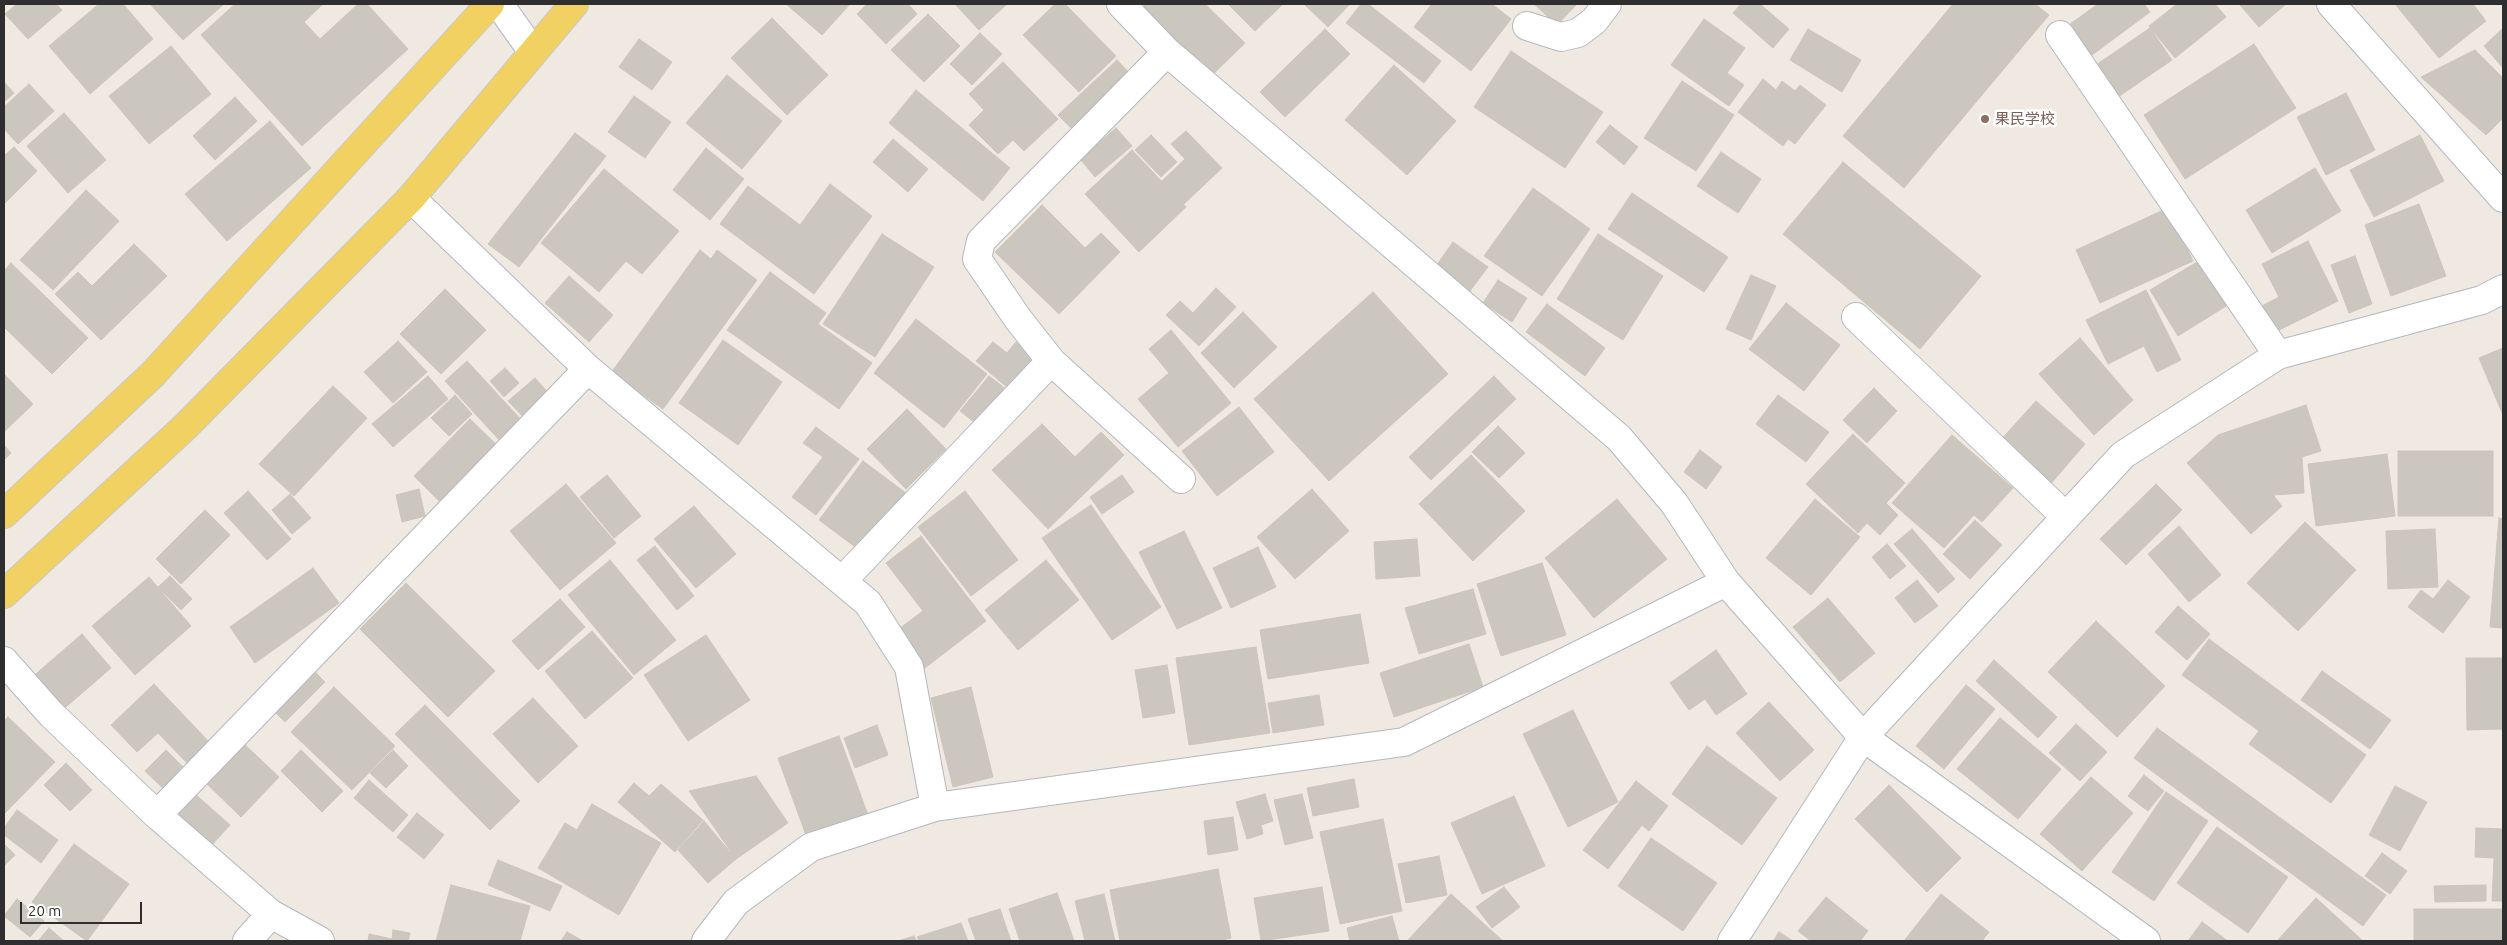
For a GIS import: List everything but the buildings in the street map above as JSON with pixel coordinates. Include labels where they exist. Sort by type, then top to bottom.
[{"type":"main road","points":[[4,514],[153,374],[490,4]]},
{"type":"main road","points":[[4,594],[186,426],[411,198],[574,4]]},
{"type":"street","points":[[499,4],[534,52]]},
{"type":"street","points":[[1121,4],[1167,52],[1619,438],[1674,504],[1726,582],[1864,737],[2146,941]]},
{"type":"street","points":[[1527,26],[1561,37],[1578,33],[1594,20],[1607,4]]},
{"type":"street","points":[[2331,4],[2503,198]]},
{"type":"street","points":[[2060,35],[2278,355]]},
{"type":"street","points":[[1167,52],[981,241],[977,259],[1018,320],[1051,361],[1181,479]]},
{"type":"street","points":[[411,198],[588,369],[868,603],[909,666],[935,807]]},
{"type":"street","points":[[1732,941],[1864,737],[2123,456],[2278,355],[2482,300],[2503,290]]},
{"type":"street","points":[[1856,318],[2066,517]]},
{"type":"street","points":[[842,581],[1051,361]]},
{"type":"street","points":[[157,815],[588,369]]},
{"type":"street","points":[[706,941],[736,902],[811,847],[935,807],[1404,742],[1726,582]]},
{"type":"street","points":[[4,661],[51,714],[157,815],[271,914],[320,941]]},
{"type":"street","points":[[247,941],[271,914]]},
{"type":"place","name":"果民学校","points":[[1985,119]]}]
